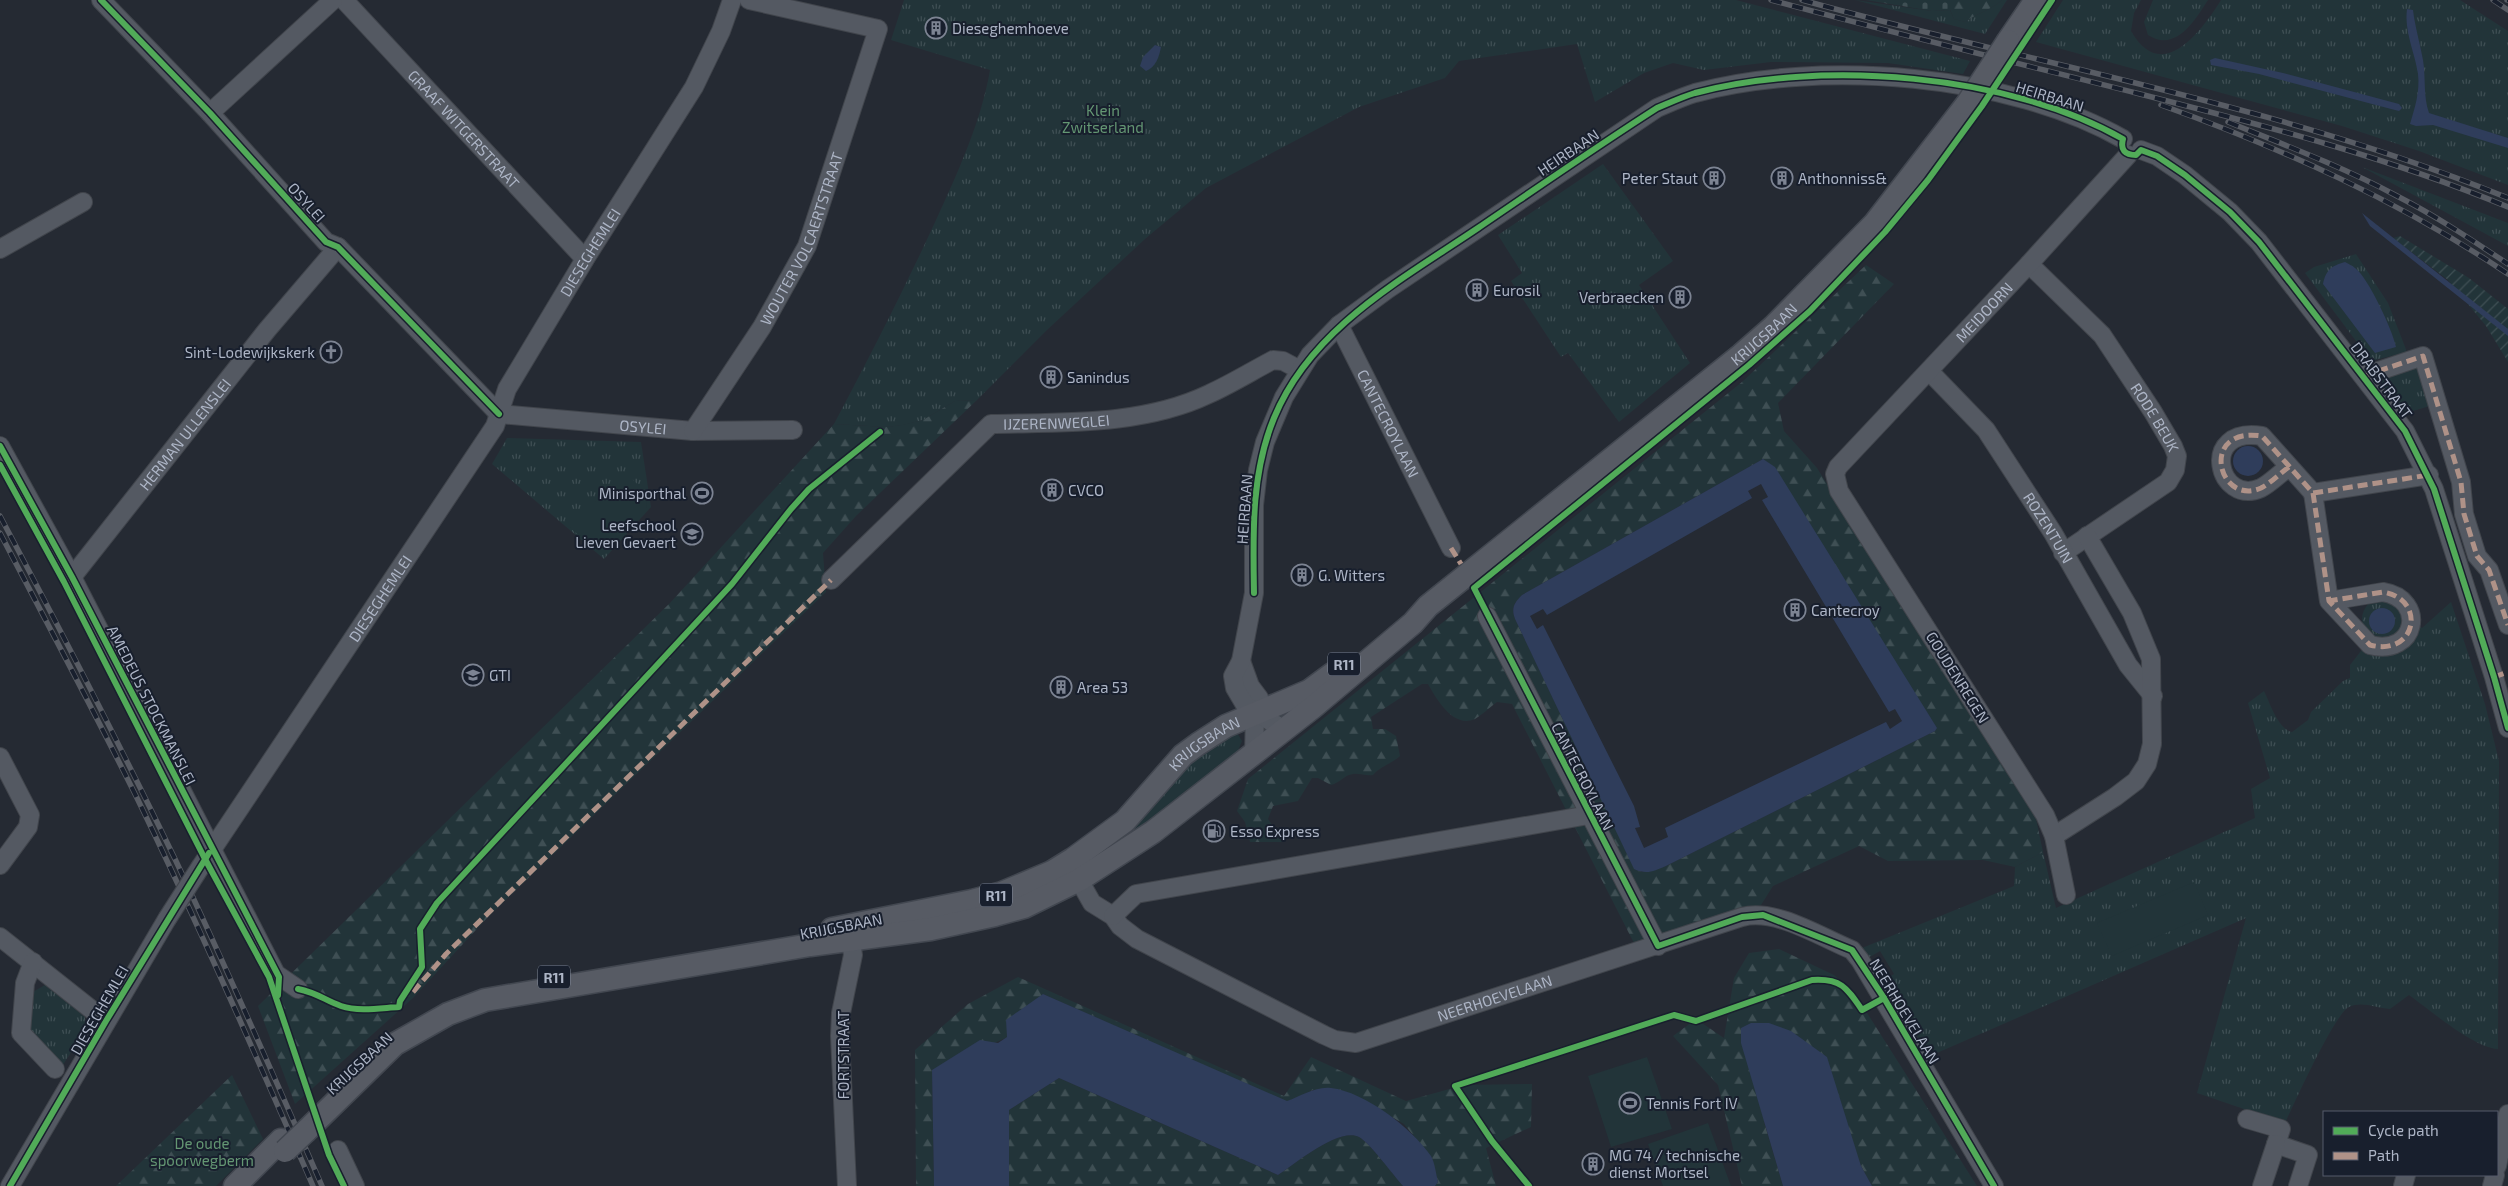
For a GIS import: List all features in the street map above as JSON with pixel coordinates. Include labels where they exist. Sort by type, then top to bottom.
[{"type":"main road","name":"KRIJGSBAAN","points":[[235,1186],[304,1125],[374,1047],[398,1028],[441,1004],[508,984],[850,933],[931,929],[995,916],[1024,907],[1079,880],[1153,832],[1363,666],[1413,623],[1428,606],[1773,328],[1876,223],[1967,104],[2036,0]]},
{"type":"main road","name":"KRIJGSBAAN","points":[[850,933],[1002,893],[1052,872],[1125,821],[1183,755],[1226,726],[1310,690],[1406,618],[1428,606]]},
{"type":"main road","name":"KRIJGSBAAN","points":[[250,1186],[283,1145]]},
{"type":"street","name":"OSYLEI","points":[[101,0],[210,113],[326,242],[338,247],[499,414],[693,431],[792,430]]},
{"type":"street","points":[[210,113],[333,0]]},
{"type":"street","name":"GRAAF WITGERSTRAAT","points":[[344,0],[585,259]]},
{"type":"street","name":"DIESEGHEMLEI","points":[[10,1186],[106,1021],[211,848],[495,426],[507,388],[585,259],[694,86],[721,31],[732,0]]},
{"type":"street","name":"WOUTER VOLCAERTSTRAAT","points":[[693,431],[762,326],[807,246],[878,30],[749,0]]},
{"type":"street","name":"HEIRBAAN","points":[[1254,754],[1255,713],[1259,698],[1250,686],[1240,661],[1254,593],[1254,504],[1258,470],[1274,418],[1310,355],[1339,325],[1428,262],[1657,108],[1712,89],[1792,78],[1916,79],[1985,90],[2047,106],[2096,124],[2131,148]]},
{"type":"street","name":"MEIDOORN","points":[[1838,467],[2029,264],[2131,148]]},
{"type":"street","name":"DRABSTRAAT","points":[[2131,148],[2158,156],[2185,175],[2246,228],[2271,256],[2405,431],[2429,475],[2467,590],[2501,675],[2508,728]]},
{"type":"street","points":[[0,249],[83,202]]},
{"type":"street","name":"HERMAN ULLENSLEI","points":[[72,577],[268,330],[338,247]]},
{"type":"street","name":"RODE BEUK","points":[[2029,264],[2102,335],[2153,412],[2174,446],[2177,456],[2175,470],[2168,482],[2063,553]]},
{"type":"street","name":"CANTECROYLAAN","points":[[1339,325],[1452,548]]},
{"type":"street","name":"DRABSTRAAT","points":[[2364,376],[2423,356],[2461,482],[2464,514],[2478,556],[2489,570],[2494,582],[2508,625]]},
{"type":"street","name":"IJZERENWEGLEI","points":[[831,580],[991,424],[1073,422],[1134,416],[1159,411],[1208,395],[1273,360],[1283,361],[1300,370]]},
{"type":"street","name":"ROZENTUIN","points":[[1928,371],[1986,430],[2052,533],[2128,665],[2154,696]]},
{"type":"street","name":"AMEDEUS STOCKMANSLEI","points":[[0,446],[72,577],[276,974],[298,989]]},
{"type":"street","name":"GOUDENREGEN","points":[[1838,467],[1834,474],[1839,491],[2045,815],[2054,836],[2066,895]]},
{"type":"street","points":[[2289,467],[2313,494],[2329,601]]},
{"type":"street","points":[[2313,494],[2429,475]]},
{"type":"street","name":"ROZENTUIN","points":[[2054,836],[2115,797],[2136,781],[2147,764],[2152,744],[2154,696],[2151,659],[2140,630],[2087,536]]},
{"type":"street","points":[[2467,590],[2494,582]]},
{"type":"street","name":"CANTECROYLAAN","points":[[1487,616],[1658,946]]},
{"type":"street","points":[[1255,713],[1284,730]]},
{"type":"street","points":[[0,757],[30,815],[28,827],[0,865]]},
{"type":"street","name":"CANTECROYLAAN","points":[[1113,916],[1136,894],[1589,815]]},
{"type":"street","name":"NEERHOEVELAAN","points":[[1079,880],[1092,904],[1113,916],[1120,926],[1137,939],[1335,1040],[1356,1043],[1658,946],[1742,917],[1763,914],[1852,950],[1887,1003],[1994,1186]]},
{"type":"street","name":"FORTSTRAAT","points":[[847,1186],[840,1036],[841,1013],[853,955],[850,933]]},
{"type":"street","points":[[0,937],[106,1021]]},
{"type":"street","points":[[33,962],[25,983],[21,1033],[55,1069]]},
{"type":"street","points":[[2498,1161],[2508,1114]]},
{"type":"street","points":[[2247,1119],[2281,1129],[2262,1186]]},
{"type":"street","points":[[2276,1144],[2308,1155],[2298,1186]]},
{"type":"street","points":[[338,1150],[355,1186]]},
{"type":"green space","name":"Klein Zwitserland","points":[[904,0],[1736,0],[1970,61],[1963,74],[1888,63],[1771,62],[1704,70],[1673,63],[1644,73],[1595,102],[1577,44],[1459,61],[1445,78],[1359,107],[1206,188],[1145,239],[1047,330],[977,400],[955,401],[923,420],[903,425],[886,427],[834,424],[874,348],[952,184],[975,128],[990,70],[891,40]]},
{"type":"green space","points":[[1855,0],[1932,11],[1950,10],[1954,19],[1965,22],[2002,0],[2007,0],[1985,34]]},
{"type":"green space","points":[[1866,0],[1958,0],[1950,10],[1932,11]]},
{"type":"green space","points":[[1946,0],[2002,0],[1965,22],[1954,19]]},
{"type":"green space","points":[[2063,0],[2141,0],[2134,13],[2131,31],[2143,46],[2155,53],[2168,53],[2180,48],[2192,38],[2213,13],[2221,0],[2460,0],[2508,31],[2508,185],[2419,151],[2342,126],[2036,42]]},
{"type":"green space","points":[[2153,0],[2208,0],[2184,32],[2167,40],[2148,35],[2144,22]]},
{"type":"green space","points":[[1603,164],[1673,261],[1639,285],[1690,363],[1619,422],[1568,353],[1561,357],[1511,281],[1522,273],[1498,235]]},
{"type":"green space","points":[[2362,167],[2508,223],[2508,246]]},
{"type":"green space","points":[[2400,236],[2469,278],[2508,309],[2508,362],[2486,326],[2448,280],[2393,238]]},
{"type":"green space","points":[[2356,254],[2388,303],[2407,352],[2371,361],[2305,273],[2314,267]]},
{"type":"green space","points":[[1866,265],[1894,284],[1778,403],[1784,431],[1817,468],[2035,814],[2043,852],[2015,867],[1983,860],[1888,861],[1859,846],[1773,886],[1761,905],[1636,947],[1512,704],[1497,702],[1475,719],[1460,720],[1446,710],[1428,684],[1422,684],[1371,717],[1373,729],[1385,729],[1396,736],[1400,756],[1373,775],[1350,775],[1331,785],[1318,778],[1312,778],[1298,801],[1273,806],[1268,819],[1284,842],[1250,842],[1245,822],[1237,811],[1248,779],[1742,382]],"holes":[[[1763,459],[1936,727],[1935,731],[1666,866],[1642,872],[1634,868],[1515,619],[1514,606],[1522,595]]]},
{"type":"green space","points":[[2417,367],[2422,370],[2433,405],[2403,414],[2387,396],[2382,386],[2382,380],[2384,375]]},
{"type":"green space","points":[[977,400],[856,516],[823,553],[826,592],[487,918],[413,998],[295,1104],[258,1006],[670,603],[834,424],[886,427],[902,425],[923,420],[955,401]]},
{"type":"green space","points":[[507,438],[641,442],[651,507],[604,559],[492,464]]},
{"type":"green space","points":[[624,472],[646,492],[647,507],[603,554],[570,528]]},
{"type":"green space","points":[[2383,598],[2398,604],[2404,619],[2398,634],[2383,640],[2368,634],[2362,619],[2368,604]]},
{"type":"green space","points":[[2451,602],[2485,704],[2499,761],[2498,1049],[2488,1047],[2465,1035],[2409,995],[2390,1009],[2369,1005],[2354,1005],[2343,1013],[2325,1041],[2285,1123],[2197,1093],[2246,918],[1930,1056],[1882,981],[1894,974],[1880,951],[1868,958],[1862,948],[2014,886],[2015,867],[2043,852],[2056,908],[2255,818],[2251,789],[2270,778],[2248,703],[2264,691],[2279,721],[2287,730],[2292,732],[2308,720],[2311,712],[2343,681],[2350,678],[2350,665],[2364,647],[2370,650],[2415,622],[2422,628]]},
{"type":"green space","points":[[1237,733],[1242,741],[1237,753],[1112,848],[1001,904],[1215,737]]},
{"type":"green space","points":[[2194,882],[2208,915],[2112,956],[2097,923]]},
{"type":"green space","points":[[1779,949],[1834,975],[1855,994],[1977,1186],[1872,1186],[1861,1166],[1849,1130],[1769,1023],[1764,1122],[1783,1186],[1742,1186],[1718,1085],[1673,1036],[1696,1019],[1724,1038],[1734,978],[1749,953]]},
{"type":"green space","points":[[1018,977],[1284,1096],[1311,1057],[1406,1101],[1464,1085],[1532,1084],[1531,1127],[1486,1148],[1496,1186],[1435,1186],[1438,1182],[1432,1158],[1404,1124],[1359,1098],[1343,1091],[1313,1090],[1287,1102],[1043,994],[1008,1037],[932,1070],[934,1186],[916,1186],[915,1050],[968,1004]]},
{"type":"green space","points":[[45,985],[85,1017],[85,1030],[63,1065],[31,1030],[31,993]]},
{"type":"green space","name":"Tennis Fort IV","points":[[1647,1057],[1672,1129],[1611,1147],[1588,1076]]},
{"type":"green space","name":"De oude spoorwegberm","points":[[232,1075],[263,1139],[216,1186],[116,1186]]},
{"type":"green space","points":[[1059,1078],[1278,1175],[1329,1142],[1350,1135],[1359,1137],[1375,1152],[1403,1186],[1009,1186],[1009,1110]]},
{"type":"green space","name":"Tennis Fort IV","points":[[1708,1123],[1731,1186],[1663,1186],[1648,1144]]},
{"type":"water","points":[[2407,9],[2413,10],[2423,60],[2426,100],[2429,113],[2508,138],[2508,148],[2433,125],[2416,126],[2410,124],[2417,99],[2418,74],[2407,25]]},
{"type":"water","points":[[1155,45],[1161,47],[1158,58],[1155,64],[1146,71],[1140,66],[1143,57]]},
{"type":"water","points":[[2215,58],[2283,73],[2399,104],[2402,108],[2399,111],[2259,74],[2211,65],[2210,60]]},
{"type":"water","points":[[2362,213],[2508,329],[2508,336],[2370,226]]},
{"type":"water","points":[[2345,262],[2353,266],[2360,273],[2373,293],[2385,317],[2396,347],[2375,353],[2323,284],[2330,269]]},
{"type":"water","points":[[2248,446],[2259,450],[2263,461],[2259,472],[2248,476],[2237,472],[2233,461],[2237,450]]},
{"type":"water","points":[[1763,459],[1775,467],[1937,728],[1935,731],[1666,866],[1650,872],[1639,871],[1634,869],[1515,619],[1514,606],[1522,595]],"holes":[[[1761,484],[1768,497],[1762,500],[1889,712],[1895,709],[1902,721],[1890,729],[1886,722],[1665,828],[1668,837],[1644,848],[1635,828],[1640,827],[1634,806],[1543,625],[1537,629],[1530,616],[1543,609],[1547,615],[1752,498],[1748,491]]]},
{"type":"water","points":[[2382,608],[2391,612],[2395,621],[2391,630],[2382,634],[2373,630],[2369,621],[2373,612]]},
{"type":"water","points":[[1043,994],[1287,1101],[1314,1090],[1325,1088],[1344,1091],[1358,1096],[1387,1113],[1423,1145],[1431,1156],[1438,1182],[1435,1186],[1403,1186],[1369,1145],[1359,1137],[1350,1135],[1340,1137],[1317,1148],[1278,1175],[1059,1078],[1009,1110],[1009,1186],[934,1186],[932,1070],[980,1040],[998,1043],[1007,1037],[1006,1020]]},
{"type":"water","points":[[1751,1023],[1769,1023],[1791,1031],[1827,1057],[1861,1166],[1872,1186],[1783,1186],[1741,1043],[1741,1028]]},
{"type":"railway","points":[[1771,0],[2280,131],[2372,158],[2463,189],[2508,207]]},
{"type":"railway","points":[[1802,0],[2158,88],[2247,112],[2335,137],[2422,165],[2508,198]]},
{"type":"railway","points":[[2493,0],[2508,10]]},
{"type":"railway","points":[[2161,105],[2252,140],[2340,179],[2426,223],[2508,274]]},
{"type":"railway","points":[[2228,122],[2377,185],[2440,220],[2508,264]]},
{"type":"railway","points":[[0,516],[89,686],[175,859],[250,1022],[322,1186]]},
{"type":"railway","points":[[0,533],[137,798],[205,943],[313,1186]]},
{"type":"marked path","points":[[2364,376],[2423,356],[2461,482],[2464,514],[2477,556],[2489,570],[2508,625]]},
{"type":"marked path","points":[[2289,467],[2261,488],[2246,491],[2234,486],[2226,477],[2221,465],[2222,453],[2229,443],[2242,436],[2262,436],[2313,493],[2429,475]]},
{"type":"marked path","points":[[2313,493],[2329,601],[2370,645],[2386,646],[2398,643],[2411,626],[2411,615],[2406,605],[2397,597],[2383,592],[2329,601]]},
{"type":"marked path","points":[[1451,548],[1461,564]]},
{"type":"marked path","points":[[413,992],[446,954],[831,580]]},
{"type":"marked path","points":[[2494,677],[2508,672]]},
{"type":"cycle path","points":[[101,0],[210,113],[326,242],[338,247],[499,414]]},
{"type":"cycle path","points":[[1994,1186],[1884,998],[1852,950],[1763,915],[1742,917],[1658,946],[1474,588],[1749,365],[1810,311],[1885,232],[1928,180],[1982,106],[2052,0]]},
{"type":"cycle path","points":[[1254,593],[1253,548],[1257,482],[1266,439],[1274,418],[1290,386],[1311,358],[1335,332],[1389,287],[1657,108],[1676,100],[1695,93],[1745,83],[1799,77],[1856,75],[1914,79],[1971,87],[2026,100],[2077,117],[2123,139],[2122,146],[2126,153],[2136,155],[2141,150],[2157,156],[2185,175],[2230,212],[2259,242],[2405,431],[2434,489],[2494,677],[2508,728]]},
{"type":"cycle path","points":[[298,989],[311,992],[348,1008],[399,1007],[400,1001],[422,967],[420,929],[437,903],[732,584],[809,489],[880,432]]},
{"type":"cycle path","points":[[0,446],[72,577],[279,977],[278,995]]},
{"type":"cycle path","points":[[0,465],[64,582],[205,859],[269,977],[329,1155],[344,1186]]},
{"type":"cycle path","points":[[10,1186],[106,1021],[209,853]]},
{"type":"cycle path","points":[[1529,1186],[1492,1141],[1455,1086],[1674,1015],[1696,1021],[1812,980],[1837,983],[1847,990],[1862,1010],[1884,998]]},
{"type":"place","name":"Dieseghemhoeve","points":[[936,28]]},
{"type":"place","name":"Peter Staut","points":[[1714,178]]},
{"type":"place","name":"Anthonniss&","points":[[1782,178]]},
{"type":"place","name":"Eurosil","points":[[1477,290]]},
{"type":"place","name":"Verbraecken","points":[[1680,297]]},
{"type":"place","name":"Sint-Lodewijkskerk","points":[[331,352]]},
{"type":"place","name":"Sanindus","points":[[1051,377]]},
{"type":"place","name":"CVCO","points":[[1052,490]]},
{"type":"place","name":"Minisporthal","points":[[702,493]]},
{"type":"place","name":"Leefschool Lieven Gevaert","points":[[692,534]]},
{"type":"place","name":"G. Witters","points":[[1302,575]]},
{"type":"place","name":"Cantecroy","points":[[1795,610]]},
{"type":"place","name":"GTI","points":[[473,675]]},
{"type":"place","name":"Area 53","points":[[1061,687]]},
{"type":"place","name":"Esso Express","points":[[1214,831]]},
{"type":"place","name":"Tennis Fort IV","points":[[1630,1103]]},
{"type":"place","name":"MG 74 / technische dienst Mortsel","points":[[1593,1164]]}]
